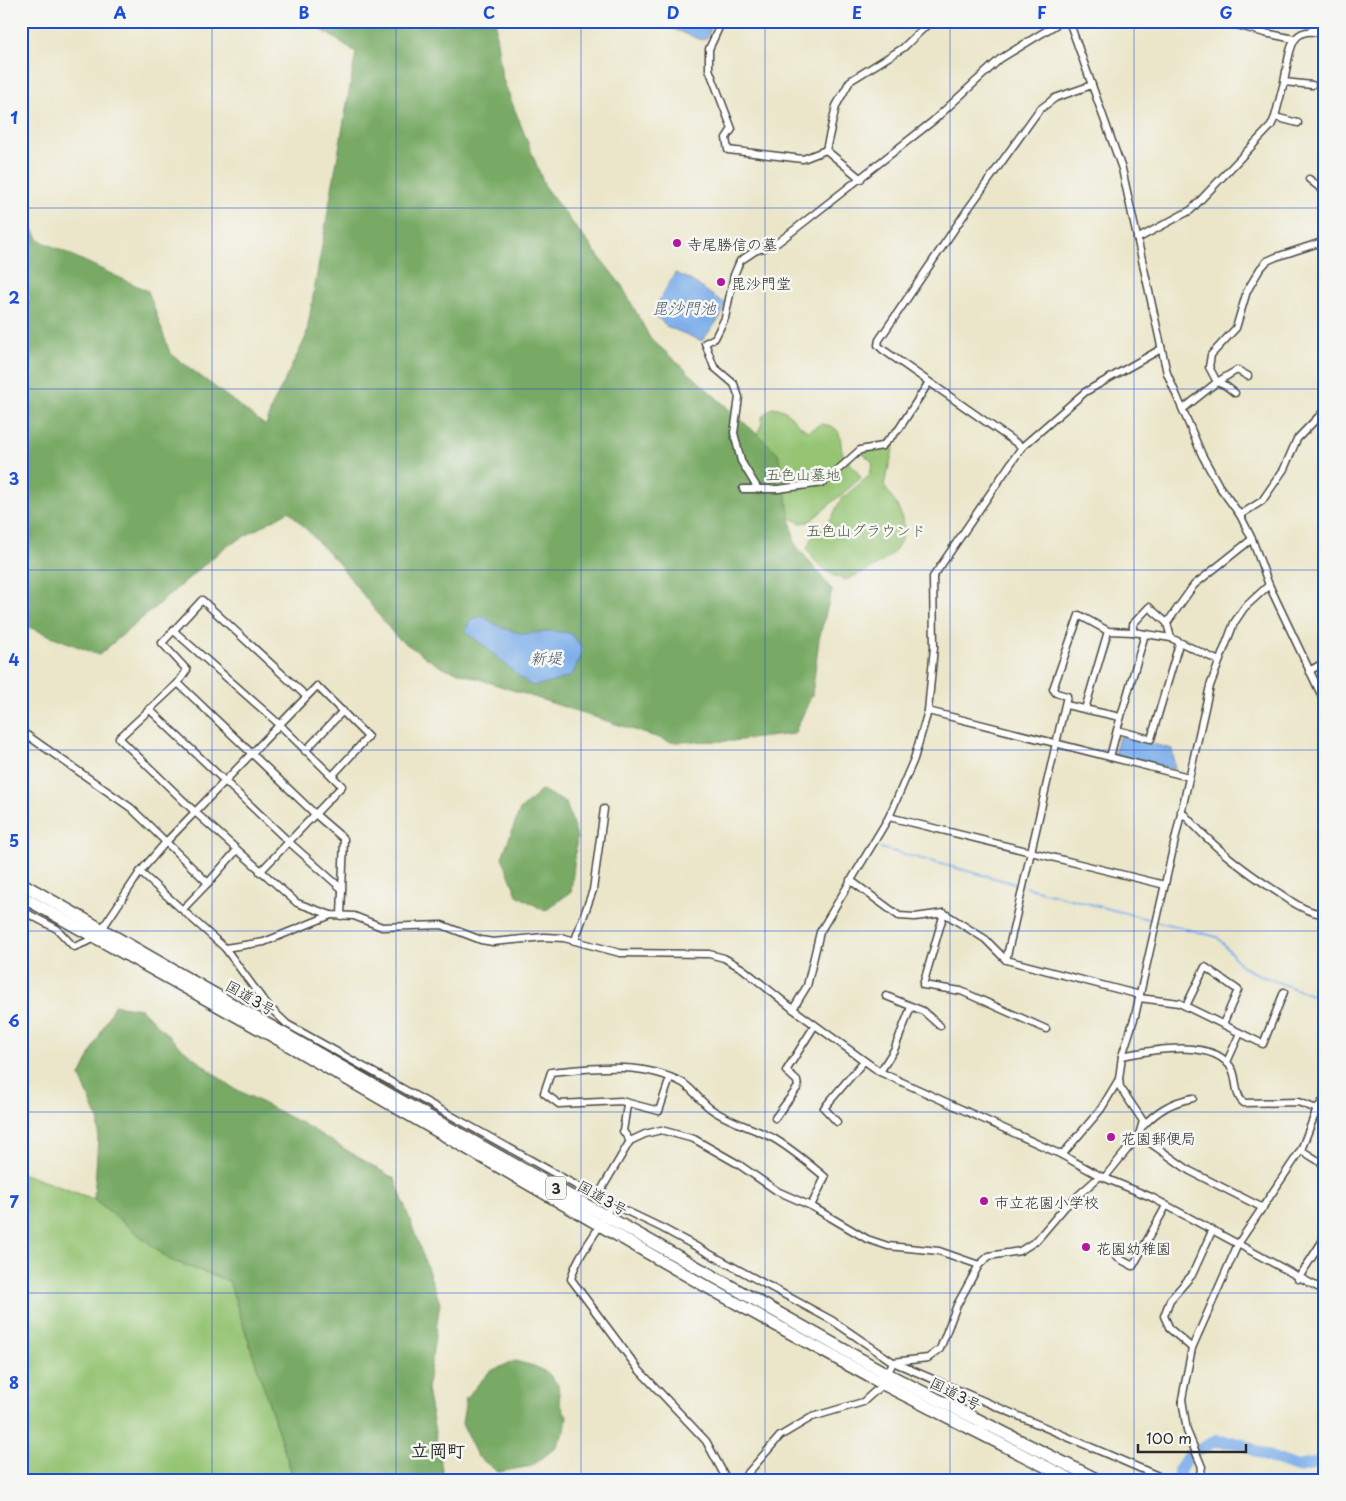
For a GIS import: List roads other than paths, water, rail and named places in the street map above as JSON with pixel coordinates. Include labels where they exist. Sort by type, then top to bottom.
[{"type":"highway","name":"国道3号","points":[[21,883],[99,934],[604,1221],[885,1379],[1072,1480]]},
{"type":"highway","name":"国道3号","points":[[21,896],[99,934]]},
{"type":"highway","name":"国道3号","points":[[885,1379],[1098,1480]]},
{"type":"street","points":[[722,21],[709,49],[710,69],[732,129],[726,138],[728,150],[802,159],[826,150]]},
{"type":"street","points":[[826,150],[836,106],[850,81],[903,48],[931,21]]},
{"type":"street","points":[[758,489],[741,461],[734,433],[739,396],[734,384],[714,367],[705,343],[715,338],[725,318],[734,276],[740,261],[755,251],[777,243],[933,121],[1000,59],[1062,21]]},
{"type":"street","points":[[1069,21],[1122,169],[1167,373],[1218,486],[1240,515],[1252,539],[1269,585],[1325,703]]},
{"type":"street","points":[[1223,21],[1264,33],[1294,39]]},
{"type":"street","points":[[1312,30],[1320,21]]},
{"type":"street","points":[[1137,239],[1191,210],[1271,126],[1275,117],[1294,39],[1303,31],[1312,30],[1325,35]]},
{"type":"street","points":[[1284,82],[1312,85]]},
{"type":"street","points":[[1022,447],[878,345],[879,340],[968,209],[1039,110],[1056,98],[1092,85]]},
{"type":"street","points":[[1275,117],[1298,123]]},
{"type":"street","points":[[826,150],[861,179]]},
{"type":"street","points":[[1309,179],[1325,192]]},
{"type":"street","points":[[1234,393],[1218,382],[1209,367],[1211,355],[1236,328],[1247,291],[1260,269],[1267,261],[1276,257],[1325,241]]},
{"type":"street","points":[[793,1009],[806,986],[820,932],[889,817],[914,759],[928,711],[934,647],[933,577],[1022,447],[1085,392],[1161,349]]},
{"type":"street","points":[[1182,409],[1237,370],[1248,376]]},
{"type":"street","points":[[743,489],[812,486],[823,483],[860,450],[882,446],[899,429],[929,382]]},
{"type":"street","points":[[1240,515],[1262,501],[1284,469],[1296,439],[1325,410]]},
{"type":"street","points":[[1167,623],[1194,585],[1252,539]]},
{"type":"street","points":[[893,1362],[928,1358],[940,1349],[957,1305],[979,1264],[989,1256],[1020,1251],[1036,1241],[1065,1207],[1102,1176],[1139,1135],[1144,1121],[1120,1087],[1119,1079],[1122,1056],[1139,996],[1210,686],[1234,622],[1244,608],[1269,585]]},
{"type":"street","points":[[306,696],[202,600],[162,643],[188,670],[178,683],[119,738],[195,812],[297,903],[331,916],[354,916],[382,927],[442,925],[481,940],[493,942],[544,937],[574,940],[620,953],[708,954],[724,958],[744,969],[793,1009],[880,1072],[1166,1206],[1238,1244],[1298,1279],[1325,1291]]},
{"type":"street","points":[[1134,632],[1133,624],[1149,607],[1167,623],[1172,638],[1179,644],[1219,661]]},
{"type":"street","points":[[1006,960],[1068,696],[1056,693],[1053,689],[1078,615],[1108,630],[1172,638]]},
{"type":"street","points":[[1085,709],[1108,630]]},
{"type":"street","points":[[174,631],[279,724],[342,786],[260,872]]},
{"type":"street","points":[[1110,757],[1145,634]]},
{"type":"street","points":[[1117,730],[1151,739],[1179,644]]},
{"type":"street","points":[[1310,671],[1325,662]]},
{"type":"street","points":[[178,683],[315,814],[344,839],[341,916]]},
{"type":"street","points":[[21,910],[57,929],[74,946],[99,934],[140,872],[166,842],[317,686],[368,737],[332,776]]},
{"type":"street","points":[[1066,705],[1120,717]]},
{"type":"street","points":[[149,709],[289,842],[342,889]]},
{"type":"street","points":[[305,751],[343,711]]},
{"type":"street","points":[[928,711],[1189,777]]},
{"type":"street","points":[[21,732],[131,808],[208,883]]},
{"type":"street","points":[[574,940],[593,890],[604,809]]},
{"type":"street","points":[[1181,812],[1218,851],[1268,886],[1308,911],[1317,912],[1325,908]]},
{"type":"street","points":[[889,817],[1165,885]]},
{"type":"street","points":[[183,909],[237,850]]},
{"type":"street","points":[[140,872],[225,948],[266,1004],[287,1024],[596,1197],[662,1228],[833,1322],[893,1362],[1158,1476]]},
{"type":"street","points":[[850,880],[899,916],[915,917],[944,913],[985,939],[1006,960],[1139,996],[1179,1003],[1263,1044],[1284,992]]},
{"type":"street","points":[[944,913],[924,985],[961,991],[1046,1029]]},
{"type":"street","points":[[225,948],[264,942],[331,916]]},
{"type":"street","points":[[1186,1006],[1205,967],[1238,990],[1223,1024]]},
{"type":"street","points":[[886,996],[923,1011],[940,1026]]},
{"type":"street","points":[[880,1072],[894,1050],[911,1006]]},
{"type":"street","points":[[774,1118],[798,1087],[797,1081],[786,1071],[815,1025]]},
{"type":"street","points":[[1227,1062],[1240,1033]]},
{"type":"street","points":[[1122,1056],[1173,1049],[1201,1050],[1217,1055],[1227,1062],[1237,1080],[1239,1098],[1244,1103],[1298,1102],[1318,1109]]},
{"type":"street","points":[[837,1122],[824,1108],[864,1062]]},
{"type":"street","points":[[670,1078],[659,1111],[620,1101],[560,1104],[544,1093],[551,1072],[567,1070],[617,1067],[648,1070],[684,1083],[713,1111],[773,1138],[825,1177],[811,1206]]},
{"type":"street","points":[[1062,1156],[1101,1109],[1119,1079]]},
{"type":"street","points":[[1143,1126],[1156,1113],[1175,1101],[1193,1098]]},
{"type":"street","points":[[1198,1480],[1201,1464],[1187,1431],[1182,1400],[1192,1348],[1238,1244],[1301,1150],[1318,1109],[1325,1098]]},
{"type":"street","points":[[627,1104],[623,1131],[630,1141]]},
{"type":"street","points":[[596,1197],[630,1141],[644,1134],[661,1130],[694,1139],[738,1164],[777,1192],[811,1206],[867,1239],[888,1246],[939,1251],[979,1264]]},
{"type":"street","points":[[1139,1135],[1190,1171],[1262,1208]]},
{"type":"street","points":[[1301,1150],[1325,1165]]},
{"type":"street","points":[[610,1204],[604,1221],[582,1255],[571,1279],[639,1370],[706,1441],[727,1480]]},
{"type":"street","points":[[1116,1256],[1133,1266],[1166,1206]]},
{"type":"street","points":[[1192,1348],[1170,1329],[1164,1316],[1170,1300],[1192,1275],[1212,1231]]},
{"type":"street","points":[[1298,1279],[1325,1237]]},
{"type":"street","points":[[742,1480],[780,1436],[812,1417],[863,1402],[885,1379],[893,1362]]},
{"type":"water","points":[[664,21],[714,21],[707,37],[702,40],[671,28]]},
{"type":"water","name":"毘沙門池","points":[[675,273],[688,279],[725,303],[721,316],[702,341],[666,326],[656,316],[658,303]]},
{"type":"water","name":"新堤","points":[[482,616],[502,628],[523,634],[552,631],[570,633],[582,647],[580,659],[571,676],[550,683],[532,686],[466,633],[469,620]]},
{"type":"water","points":[[1122,736],[1172,749],[1175,770],[1114,755],[1119,737]]},
{"type":"waterway","points":[[880,848],[1021,885]]},
{"type":"waterway","points":[[1025,887],[1217,937],[1239,963],[1247,969],[1297,990],[1325,998]]},
{"type":"waterway","points":[[1179,1480],[1179,1470],[1190,1454],[1216,1441],[1240,1443],[1261,1454],[1297,1467],[1325,1462]]},
{"type":"place","name":"寺尾勝信の墓","points":[[677,243]]},
{"type":"place","name":"毘沙門堂","points":[[721,282]]},
{"type":"place","name":"花園郵便局","points":[[1111,1137]]},
{"type":"place","name":"市立花園小学校","points":[[984,1201]]},
{"type":"place","name":"花園幼稚園","points":[[1086,1247]]},
{"type":"district","name":"立岡町","points":[[438,1449]]},
{"type":"park label","name":"五色山墓地","points":[[803,473]]},
{"type":"park label","name":"五色山グラウンド","points":[[866,529]]}]
